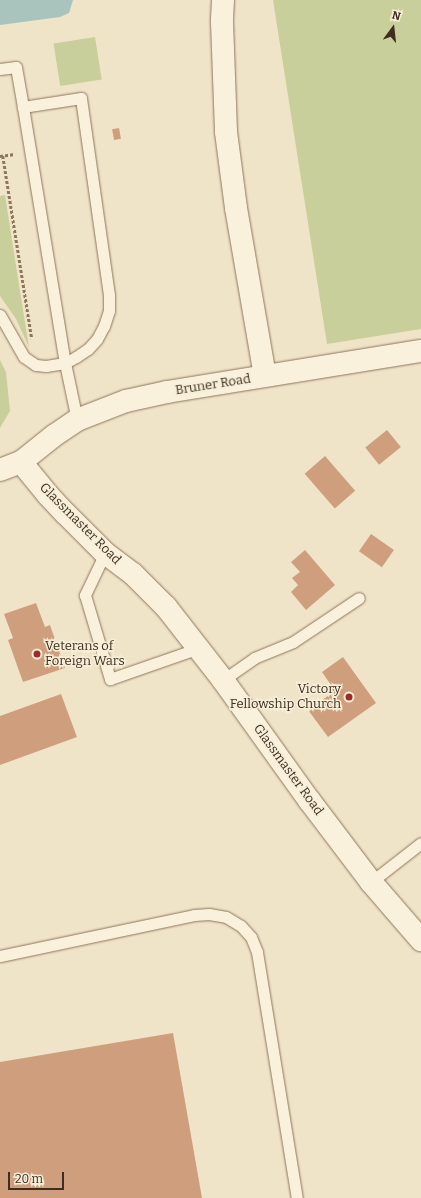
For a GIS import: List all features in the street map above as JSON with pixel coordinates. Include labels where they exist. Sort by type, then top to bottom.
[{"type":"street","points":[[222,1],[226,132],[237,216],[265,376]]},
{"type":"street","name":"Bruner Road","points":[[21,462],[77,420],[126,401],[265,376],[421,351]]},
{"type":"street","points":[[0,470],[21,462]]},
{"type":"street","name":"Glassmaster Road","points":[[21,462],[48,495],[105,553],[133,574],[166,607],[223,680],[309,800],[372,882],[421,940]]},
{"type":"lane","points":[[0,69],[16,67],[65,363],[77,420]]},
{"type":"lane","points":[[0,315],[20,352],[28,361],[36,365],[51,366],[65,363],[88,349],[97,339],[109,311],[109,295],[81,98],[23,107]]},
{"type":"lane","points":[[105,553],[85,595],[110,679],[199,648]]},
{"type":"lane","points":[[223,680],[254,658],[293,642],[359,598]]},
{"type":"lane","points":[[372,882],[421,843]]},
{"type":"lane","points":[[0,956],[194,915],[209,914],[226,917],[241,926],[251,937],[257,952],[297,1198]]},
{"type":"path","points":[[3,156],[36,365]]},
{"type":"path","points":[[328,686],[334,689]]},
{"type":"green space","points":[[273,0],[421,0],[421,329],[327,344]]},
{"type":"green space","points":[[95,37],[102,79],[60,86],[54,44]]},
{"type":"green space","points":[[5,195],[29,347],[16,319],[0,296],[0,196]]},
{"type":"green space","points":[[0,360],[6,372],[10,411],[0,428]]},
{"type":"water","points":[[0,0],[73,0],[69,13],[60,17],[0,25]]},
{"type":"building","points":[[119,128],[121,139],[114,140],[112,129]]},
{"type":"building","points":[[387,430],[401,447],[379,465],[365,448]]},
{"type":"building","points":[[325,456],[355,491],[335,508],[305,474]]},
{"type":"building","points":[[371,534],[394,550],[382,567],[359,551]]},
{"type":"building","points":[[305,550],[335,585],[306,610],[291,592],[298,585],[292,578],[300,572],[291,562]]},
{"type":"building","name":"Veterans of Foreign Wars","points":[[36,603],[45,627],[50,625],[65,668],[23,682],[8,640],[13,638],[4,614]]},
{"type":"building","name":"Victory Fellowship Church","points":[[343,657],[376,703],[328,737],[308,710],[335,691],[322,672]]},
{"type":"building","points":[[61,694],[77,737],[0,765],[0,716]]},
{"type":"building","points":[[173,1033],[202,1198],[0,1198],[0,1062]]},
{"type":"place","name":"Veterans of Foreign Wars","points":[[37,654]]},
{"type":"place","name":"Victory Fellowship Church","points":[[349,697]]}]
